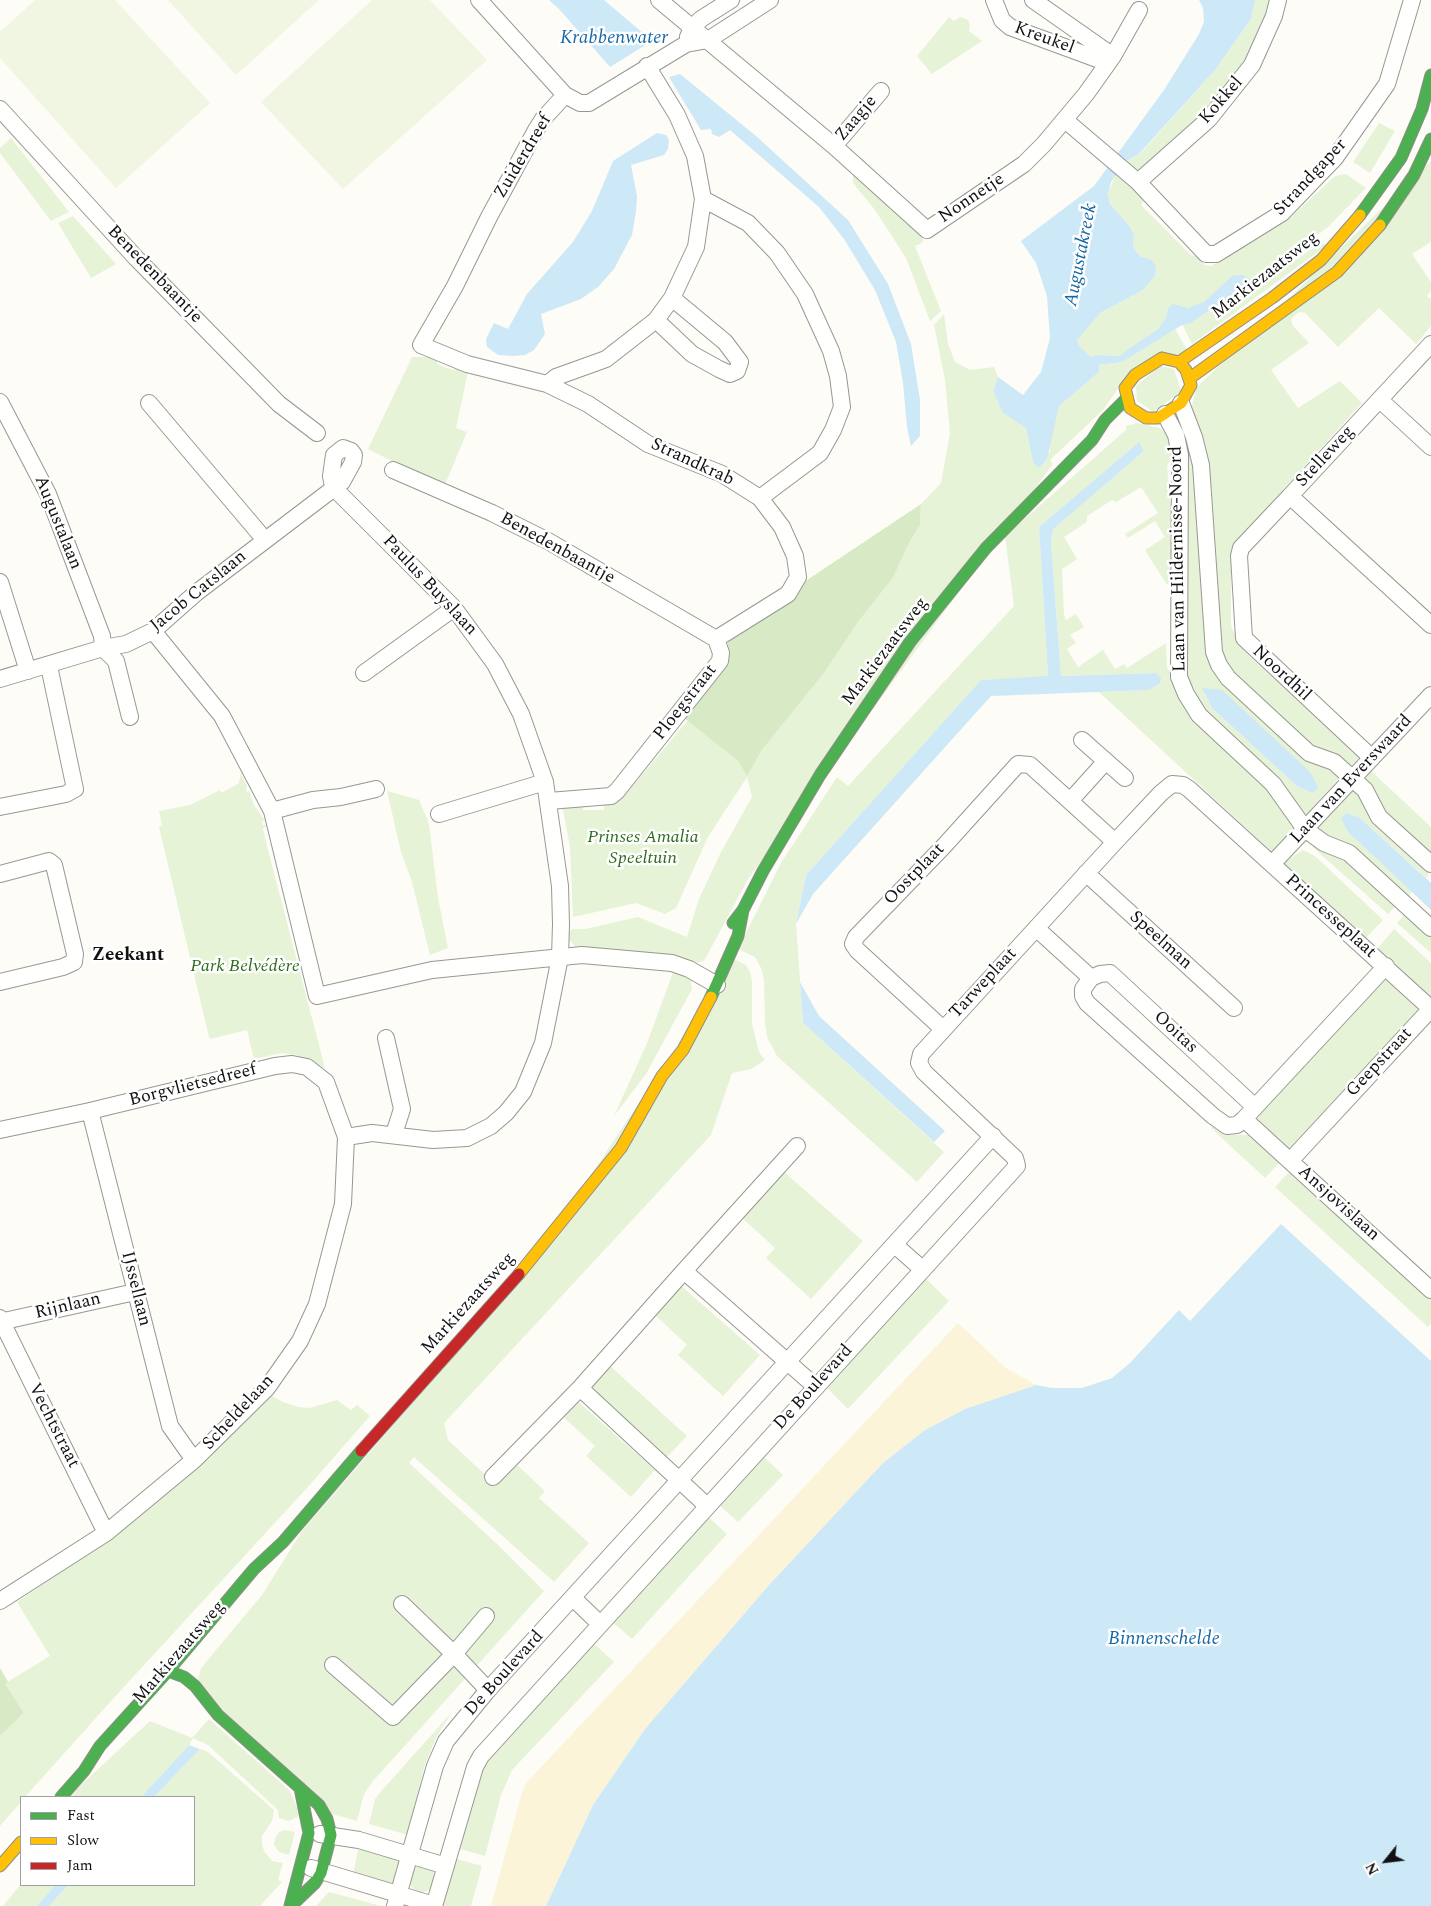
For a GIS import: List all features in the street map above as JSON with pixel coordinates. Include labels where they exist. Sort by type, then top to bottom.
[{"type":"main road","name":"Markiezaatsweg","points":[[1179,362],[1321,260],[1348,230],[1401,158],[1422,109],[1431,75]]},
{"type":"main road","name":"Markiezaatsweg","points":[[1190,378],[1270,323],[1338,272],[1376,231],[1414,175],[1431,139]]},
{"type":"main road","points":[[1168,358],[1179,362],[1190,378],[1189,391],[1181,403],[1158,418],[1146,418],[1137,414],[1126,399],[1125,388],[1129,380],[1155,361],[1168,358]]},
{"type":"main road","name":"Markiezaatsweg","points":[[728,930],[743,910],[771,856],[815,782],[910,642],[986,548],[1092,440],[1106,420],[1126,399]]},
{"type":"main road","points":[[1125,422],[1137,414]]},
{"type":"main road","name":"Markiezaatsweg","points":[[1092,440],[1114,428]]},
{"type":"main road","name":"Markiezaatsweg","points":[[62,1796],[84,1771],[100,1746],[168,1671],[254,1568],[283,1542],[403,1403],[532,1260],[621,1148],[662,1076],[683,1050],[718,985],[738,936],[743,910]]},
{"type":"main road","name":"Markiezaatsweg","points":[[662,1076],[670,1045]]},
{"type":"main road","name":"Markiezaatsweg","points":[[260,1582],[283,1542]]},
{"type":"main road","name":"Markiezaatsweg","points":[[168,1671],[174,1687],[187,1673]]},
{"type":"main road","points":[[168,1671],[187,1673],[218,1715],[319,1805],[327,1818],[331,1836],[321,1873],[315,1883],[291,1906]]},
{"type":"main road","points":[[189,1699],[218,1715]]},
{"type":"main road","name":"Markiezaatsweg","points":[[84,1771],[116,1746]]},
{"type":"main road","points":[[291,1906],[309,1833],[300,1788]]},
{"type":"main road","points":[[0,1866],[20,1843]]},
{"type":"street","points":[[479,0],[565,95]]},
{"type":"street","name":"Nonnetje","points":[[659,0],[834,146],[927,230],[1024,164],[1065,120],[1110,59],[1139,10]]},
{"type":"street","points":[[686,44],[692,28],[701,19],[731,0]]},
{"type":"street","name":"Zuiderdreef","points":[[421,344],[455,286],[536,130],[543,119],[565,95],[572,101],[589,103],[686,44],[708,40],[770,0]]},
{"type":"street","name":"Kreukel","points":[[994,0],[1002,20],[1010,27],[1110,59]]},
{"type":"street","name":"Kreukel","points":[[1033,0],[1110,59]]},
{"type":"street","name":"Kokkel","points":[[1133,178],[1209,118],[1252,65],[1274,16],[1278,0]]},
{"type":"street","name":"Strandgaper","points":[[1065,120],[1133,178],[1206,254],[1216,254],[1282,213],[1335,158],[1387,84],[1412,0]]},
{"type":"street","points":[[547,384],[556,377],[606,360],[656,320],[672,298],[696,247],[703,199],[695,156],[677,115],[647,66]]},
{"type":"street","name":"Zaagje","points":[[834,146],[881,92]]},
{"type":"street","name":"Benedenbaantje","points":[[0,109],[136,258],[279,404],[317,433]]},
{"type":"street","points":[[703,199],[748,223],[777,253],[805,294],[831,351],[838,376],[842,407],[833,430],[820,453],[760,498]]},
{"type":"street","points":[[656,320],[692,354],[730,374],[736,371],[740,362],[725,342],[672,298]]},
{"type":"street","name":"Strandkrab","points":[[421,344],[467,364],[547,384],[588,404],[648,444],[722,474],[760,498]]},
{"type":"street","name":"Stelleweg","points":[[1431,344],[1290,496],[1431,625]]},
{"type":"street","points":[[1380,400],[1431,447]]},
{"type":"street","name":"Augustalaan","points":[[0,402],[48,494],[102,636],[103,648]]},
{"type":"street","name":"Jacob Catslaan","points":[[148,403],[265,540]]},
{"type":"street","points":[[1181,403],[1194,437],[1201,465],[1214,652],[1218,665],[1228,678],[1309,753],[1334,762],[1365,790],[1379,817],[1431,864]]},
{"type":"street","name":"Laan van Hildernisse-Noord","points":[[1165,414],[1176,435],[1180,455],[1179,677],[1198,715],[1274,784],[1305,828],[1324,843],[1349,853],[1431,928]]},
{"type":"street","name":"Benedenbaantje","points":[[393,470],[492,513],[548,541],[716,639]]},
{"type":"street","name":"Jacob Catslaan","points":[[0,679],[49,666],[103,648],[126,644],[153,631],[163,620],[333,487]]},
{"type":"street","name":"Paulus Buyslaan","points":[[333,487],[454,608],[479,640],[499,671],[522,714],[545,782],[560,886],[560,957],[543,1043],[523,1092],[506,1114],[491,1126],[467,1138],[433,1140],[394,1134],[372,1133],[346,1137]]},
{"type":"street","name":"Noordhil","points":[[1290,496],[1241,548],[1239,556],[1244,638],[1372,758]]},
{"type":"street","name":"Ploegstraat","points":[[549,801],[611,796],[617,791],[720,661],[721,653],[716,639],[788,594],[798,576],[795,556],[782,527],[760,498]]},
{"type":"street","points":[[0,582],[28,671]]},
{"type":"street","points":[[364,673],[454,608]]},
{"type":"street","points":[[153,631],[222,716],[272,811],[316,996],[432,970],[582,955],[672,963],[718,985]]},
{"type":"street","points":[[103,648],[116,661],[130,717]]},
{"type":"street","points":[[0,807],[66,794],[75,788],[49,666]]},
{"type":"street","name":"Laan van Everswaard","points":[[1272,864],[1431,695]]},
{"type":"street","points":[[1082,740],[1125,778]]},
{"type":"street","points":[[1070,801],[1106,761]]},
{"type":"street","name":"Oostplaat","points":[[943,1029],[857,950],[853,944],[856,937],[944,846],[1018,764],[1030,765],[1115,842]]},
{"type":"street","points":[[439,814],[526,786],[545,782]]},
{"type":"street","name":"Princesseplaat","points":[[1115,842],[1161,792],[1172,784],[1183,785],[1386,966],[1244,1119]]},
{"type":"street","points":[[272,811],[313,800],[341,797],[376,789]]},
{"type":"street","name":"Tarweplaat","points":[[988,1131],[924,1072],[919,1063],[921,1054],[1115,842]]},
{"type":"street","points":[[0,874],[49,861],[54,865],[75,954],[74,962],[63,967],[0,982]]},
{"type":"street","name":"Speelman","points":[[1086,873],[1234,1008]]},
{"type":"street","points":[[1036,928],[1091,978]]},
{"type":"street","name":"Geepstraat","points":[[1290,1161],[1427,1013],[1428,1006],[1424,1001],[1386,966]]},
{"type":"street","name":"Ooitas","points":[[1244,1119],[1237,1125],[1227,1126],[1213,1116],[1087,1002],[1083,996],[1083,989],[1091,978],[1100,974],[1110,974],[1255,1107]]},
{"type":"street","points":[[386,1038],[402,1109],[394,1134]]},
{"type":"street","name":"Borgvlietsedreef","points":[[0,1130],[90,1111],[275,1066],[292,1064],[306,1067],[326,1082],[346,1137]]},
{"type":"street","name":"IJssellaan","points":[[90,1111],[170,1426],[194,1460]]},
{"type":"street","name":"Ansjovislaan","points":[[1244,1119],[1431,1290]]},
{"type":"street","name":"De Boulevard","points":[[396,1902],[435,1766],[446,1741],[488,1690],[680,1480],[782,1357],[895,1245],[988,1131],[1015,1158],[1016,1166],[1008,1176],[599,1623],[481,1756],[475,1767],[434,1906]]},
{"type":"street","name":"Scheldelaan","points":[[0,1601],[106,1534],[194,1460],[267,1388],[300,1341],[317,1304],[343,1204],[346,1137]]},
{"type":"street","points":[[494,1477],[580,1388],[796,1146]]},
{"type":"street","points":[[895,1245],[922,1269]]},
{"type":"street","points":[[684,1271],[816,1387]]},
{"type":"street","name":"Rijnlaan","points":[[0,1321],[135,1292]]},
{"type":"street","name":"Vechtstraat","points":[[0,1321],[106,1534]]},
{"type":"street","points":[[580,1388],[706,1506]]},
{"type":"street","points":[[573,1598],[599,1623]]},
{"type":"street","points":[[402,1604],[488,1690]]},
{"type":"street","points":[[333,1665],[393,1716],[454,1654],[486,1616]]},
{"type":"street","points":[[309,1833],[359,1840],[446,1866]]},
{"type":"street","points":[[302,1864],[396,1902],[434,1906]]},
{"type":"green space","points":[[35,0],[115,0],[210,103],[116,188],[0,58],[0,32]]},
{"type":"green space","points":[[168,0],[319,0],[236,75]]},
{"type":"green space","points":[[372,0],[430,0],[487,60],[343,189],[261,102]]},
{"type":"green space","points":[[1255,0],[1270,0],[1267,14],[1249,62],[1207,115],[1141,174],[1125,162],[1140,154],[1215,70],[1251,19]]},
{"type":"green space","points":[[949,17],[954,21],[960,17],[968,20],[970,25],[969,31],[982,41],[932,74],[917,56]]},
{"type":"green space","points":[[1379,123],[1395,131],[1370,173],[1353,162]]},
{"type":"green space","points":[[11,138],[69,212],[51,221],[0,153],[0,148]]},
{"type":"green space","points":[[1431,161],[1431,242],[1412,254],[1431,282],[1431,291],[1427,296],[1431,299],[1431,326],[1416,344],[1379,308],[1338,347],[1305,313],[1299,312],[1291,319],[1293,326],[1309,343],[1271,370],[1298,408],[1340,381],[1362,403],[1240,537],[1231,560],[1231,626],[1240,646],[1360,756],[1351,766],[1339,756],[1317,750],[1232,674],[1222,654],[1191,410],[1196,388]]},
{"type":"green space","points":[[853,171],[918,228],[923,240],[922,243],[915,246],[941,311],[930,321],[906,258],[875,210],[853,183]]},
{"type":"green space","points":[[1117,171],[1145,198],[1141,205],[1192,256],[1196,255],[1205,265],[1211,266],[1291,217],[1335,176],[1346,174],[1366,188],[1328,227],[1272,269],[1275,274],[1322,242],[1326,246],[1192,344],[1182,324],[1191,323],[1214,307],[1229,300],[1233,275],[1205,302],[1187,308],[1168,308],[1166,318],[1158,329],[1119,356],[1098,355],[1091,358],[1080,347],[1077,339],[1083,331],[1100,313],[1143,290],[1155,276],[1156,266],[1152,260],[1140,256],[1136,251],[1133,245],[1134,235],[1130,227],[1110,204],[1108,194]]},
{"type":"green space","points":[[73,216],[116,264],[91,278],[58,223]]},
{"type":"green space","name":"Prinses Amalia Speeltuin","points":[[944,314],[948,344],[955,362],[970,370],[994,367],[998,377],[993,391],[1003,413],[1026,428],[1033,462],[1050,452],[1049,445],[1059,406],[1099,372],[1099,365],[1122,362],[1175,329],[1187,350],[1122,383],[1103,410],[1050,460],[1053,464],[748,879],[704,961],[694,963],[577,948],[569,940],[569,933],[572,929],[585,929],[638,917],[687,937],[699,899],[720,854],[752,797],[747,777],[708,837],[676,908],[665,914],[636,903],[573,917],[570,847],[562,804],[583,802],[583,810],[604,810],[605,801],[618,799],[630,789],[688,720],[738,761],[747,775],[762,750],[824,673],[858,622],[893,578],[909,543],[920,525],[921,504],[941,483],[950,433],[945,380],[934,325]]},
{"type":"green space","points":[[412,357],[434,357],[438,364],[444,367],[454,370],[455,367],[468,372],[456,428],[467,432],[444,487],[368,449]]},
{"type":"green space","points":[[1160,366],[1174,369],[1181,391],[1154,412],[1137,401],[1136,386]]},
{"type":"green space","points":[[1181,415],[1195,450],[1212,657],[1343,774],[1304,817],[1202,713],[1184,677],[1186,450],[1185,436],[1177,418]],"holes":[[[1204,693],[1313,793],[1298,787],[1212,708]]]},
{"type":"green space","points":[[1137,423],[1160,428],[1171,438],[1174,452],[1167,466],[1170,501],[1175,517],[1175,577],[1167,585],[1145,550],[1165,537],[1155,521],[1128,538],[1125,534],[1158,513],[1141,487],[1116,502],[1112,500],[1087,516],[1087,522],[1064,537],[1077,559],[1062,569],[1064,615],[1066,620],[1076,614],[1084,627],[1070,635],[1076,643],[1067,649],[1078,667],[1103,650],[1115,669],[1124,664],[1127,668],[1166,643],[1167,668],[1270,787],[1294,828],[1272,852],[1099,692],[1149,690],[1156,673],[1061,676],[1051,542],[1053,528],[1144,451],[1138,443],[1039,527],[1048,677],[981,680],[806,875],[796,924],[803,1023],[944,1152],[917,1182],[777,1056],[767,1037],[764,980],[761,968],[755,957],[738,949],[781,863],[837,777],[848,786],[1014,606],[1005,536],[1126,430],[1126,426]]},
{"type":"green space","points":[[921,504],[920,525],[909,543],[893,578],[858,622],[824,673],[762,750],[747,776],[738,761],[683,717],[727,654],[728,643],[733,636],[801,584]]},
{"type":"green space","points":[[1369,769],[1431,827],[1431,858],[1384,815],[1363,777]]},
{"type":"green space","name":"Park Belvédère","points":[[241,773],[247,786],[246,790],[248,793],[249,790],[254,805],[265,821],[262,821],[263,825],[267,825],[263,829],[268,850],[325,1068],[295,1055],[282,1053],[254,1059],[247,1030],[210,1039],[209,1037],[159,827],[162,825],[159,811],[190,805],[220,790],[221,793],[239,783]]},
{"type":"green space","points":[[1357,789],[1431,870],[1426,878],[1360,818],[1341,819],[1348,832],[1412,892],[1406,899],[1321,832],[1317,826],[1351,790]]},
{"type":"green space","points":[[387,791],[419,800],[429,824],[438,898],[448,948],[430,955],[412,882],[401,852]]},
{"type":"green space","points":[[1308,840],[1347,861],[1396,906],[1388,914],[1308,843]]},
{"type":"green space","points":[[1303,850],[1315,856],[1383,920],[1366,938],[1283,863]]},
{"type":"green space","points":[[1405,914],[1431,937],[1431,953],[1397,923]]},
{"type":"green space","points":[[1394,929],[1431,963],[1431,997],[1378,948]]},
{"type":"green space","points":[[734,959],[746,965],[750,972],[752,981],[752,1024],[759,1052],[765,1060],[751,1069],[732,1073],[711,1135],[444,1423],[448,1440],[495,1484],[515,1463],[545,1491],[539,1498],[589,1543],[554,1582],[414,1457],[409,1463],[497,1544],[544,1591],[373,1781],[364,1794],[357,1821],[329,1813],[223,1711],[198,1679],[201,1668],[262,1595],[302,1531],[532,1264]]},
{"type":"green space","points":[[674,970],[685,974],[691,981],[692,989],[646,1074],[614,1116],[647,1043]]},
{"type":"green space","points":[[1387,976],[1423,1009],[1290,1154],[1257,1120],[1259,1113]]},
{"type":"green space","points":[[1212,1127],[1224,1135],[1252,1135],[1281,1161],[1265,1178]]},
{"type":"green space","points":[[1291,1170],[1431,1298],[1431,1323],[1428,1327],[1275,1187]]},
{"type":"green space","points":[[783,1171],[863,1241],[811,1299],[766,1258],[775,1248],[741,1217]]},
{"type":"green space","points":[[925,1278],[949,1301],[848,1409],[827,1388]]},
{"type":"green space","points":[[679,1284],[760,1355],[723,1396],[678,1355],[687,1345],[653,1313]]},
{"type":"green space","points":[[607,1363],[687,1436],[666,1458],[585,1386]]},
{"type":"green space","points":[[269,1394],[283,1402],[298,1407],[310,1408],[337,1400],[351,1410],[357,1405],[370,1416],[306,1489],[26,1796],[20,1796],[20,1803],[0,1826],[0,1736],[24,1713],[4,1684],[50,1656],[17,1602],[129,1524]]},
{"type":"green space","points":[[574,1398],[655,1470],[631,1497],[586,1456],[595,1446],[560,1414]]},
{"type":"green space","points":[[763,1456],[783,1475],[738,1522],[719,1505]]},
{"type":"green space","points":[[705,1514],[727,1534],[632,1639],[609,1619]]},
{"type":"green space","points":[[591,1641],[614,1662],[512,1770],[501,1795],[485,1856],[456,1848],[479,1768]]},
{"type":"green space","points":[[0,1668],[8,1682],[5,1684],[24,1713],[0,1736]]},
{"type":"green space","points":[[452,1712],[437,1736],[425,1764],[408,1835],[369,1824],[375,1799]]},
{"type":"green space","points":[[209,1719],[289,1790],[301,1815],[289,1821],[279,1818],[278,1810],[208,1745],[193,1738],[189,1745],[142,1796],[69,1796],[150,1721],[192,1738]]},
{"type":"green space","points":[[200,1749],[208,1752],[274,1810],[272,1821],[262,1836],[262,1844],[264,1851],[272,1861],[283,1863],[278,1880],[282,1882],[260,1906],[49,1906],[67,1886],[195,1886],[195,1796],[155,1796]]},
{"type":"green space","points":[[285,1830],[295,1832],[289,1855],[279,1852],[274,1845],[275,1838],[279,1832]]},
{"type":"green space","points":[[359,1846],[400,1857],[392,1885],[353,1874]]},
{"type":"green space","points":[[453,1858],[482,1866],[471,1906],[440,1906]]},
{"type":"green space","points":[[422,1866],[431,1870],[435,1879],[431,1888],[422,1892],[413,1888],[409,1879],[413,1870]]},
{"type":"green space","points":[[20,1885],[54,1886],[37,1906],[3,1906]]},
{"type":"green space","points":[[329,1892],[381,1906],[316,1906]]},
{"type":"sand","points":[[958,1323],[1006,1368],[1036,1385],[965,1409],[925,1430],[883,1463],[769,1585],[645,1729],[593,1805],[546,1906],[491,1906],[522,1792],[527,1782]]},
{"type":"water","name":"Krabbenwater","points":[[549,0],[604,0],[644,34],[647,44],[610,67]]},
{"type":"water","name":"Augustakreek","points":[[1199,0],[1255,0],[1251,19],[1215,70],[1139,154],[1125,162],[1111,182],[1108,194],[1110,204],[1130,227],[1134,235],[1133,245],[1136,251],[1140,256],[1152,260],[1156,266],[1155,276],[1143,290],[1100,313],[1077,340],[1080,347],[1091,357],[1098,355],[1119,356],[1158,329],[1166,318],[1168,308],[1173,304],[1187,308],[1204,302],[1233,275],[1243,275],[1252,280],[1242,294],[1214,307],[1191,323],[1182,325],[1122,362],[1099,365],[1099,372],[1059,406],[1047,459],[1039,468],[1033,462],[1026,428],[1003,413],[993,391],[998,377],[1023,395],[1041,372],[1050,338],[1047,296],[1036,263],[1021,241],[1094,186],[1164,90],[1199,34],[1204,22],[1203,8]]},
{"type":"water","name":"Krabbenwater","points":[[680,74],[756,136],[848,220],[888,284],[911,344],[920,400],[920,436],[911,446],[896,342],[875,290],[844,239],[819,207],[730,130],[719,137],[712,134],[711,129],[701,130],[669,77]]},
{"type":"water","points":[[657,133],[666,135],[669,140],[668,149],[664,155],[631,165],[637,196],[636,211],[632,235],[614,269],[598,287],[581,299],[541,314],[545,334],[534,350],[525,355],[513,356],[498,355],[487,347],[486,339],[494,323],[508,329],[527,294],[573,242],[592,211],[613,161]]},
{"type":"water","points":[[1139,442],[1144,451],[1053,529],[1051,542],[1061,676],[1156,673],[1161,678],[1160,683],[1149,690],[991,696],[813,894],[796,924],[806,875],[981,680],[1048,676],[1039,527]]},
{"type":"water","points":[[1202,688],[1222,690],[1310,772],[1318,787],[1313,793],[1298,787],[1212,708]]},
{"type":"water","points":[[1346,813],[1360,818],[1431,883],[1431,910],[1348,832],[1341,819]]},
{"type":"water","points":[[800,982],[819,1016],[945,1131],[934,1142],[803,1023]]},
{"type":"water","name":"Binnenschelde","points":[[1281,1224],[1431,1361],[1431,1906],[546,1906],[593,1805],[645,1729],[769,1585],[883,1463],[925,1430],[965,1409],[1036,1385],[1052,1388],[1082,1388],[1112,1378],[1130,1363],[1179,1310],[1190,1321]]},
{"type":"water","points":[[189,1745],[200,1749],[155,1796],[142,1796]]},
{"type":"water","points":[[54,1886],[67,1886],[49,1906],[37,1906]]},
{"type":"traffic: fast","points":[[1360,215],[1401,158],[1422,109],[1431,75]]},
{"type":"traffic: fast","points":[[1380,225],[1414,175],[1431,139]]},
{"type":"traffic: fast","points":[[733,923],[743,910],[763,871],[820,775],[910,642],[986,548],[1092,440],[1105,420],[1126,399]]},
{"type":"traffic: fast","points":[[711,997],[738,936],[743,910]]},
{"type":"traffic: fast","points":[[62,1796],[84,1771],[100,1746],[168,1671],[254,1569],[283,1542],[361,1451]]},
{"type":"traffic: fast","points":[[168,1671],[184,1677],[195,1686],[218,1715],[319,1805],[327,1819],[331,1835],[321,1873],[315,1883],[291,1906]]},
{"type":"traffic: fast","points":[[290,1906],[309,1833],[300,1788]]},
{"type":"traffic: slow","points":[[1179,362],[1272,298],[1321,260],[1360,215]]},
{"type":"traffic: slow","points":[[1190,378],[1337,272],[1380,225]]},
{"type":"traffic: slow","points":[[1162,358],[1179,362],[1186,370],[1191,385],[1181,403],[1158,418],[1146,418],[1130,408],[1125,388],[1135,375],[1162,358]]},
{"type":"traffic: slow","points":[[519,1274],[621,1148],[662,1076],[683,1050],[711,997]]},
{"type":"traffic: slow","points":[[0,1866],[20,1843]]},
{"type":"traffic: jam","points":[[361,1451],[519,1274]]},
{"type":"district","name":"Zeekant","points":[[128,956]]}]
